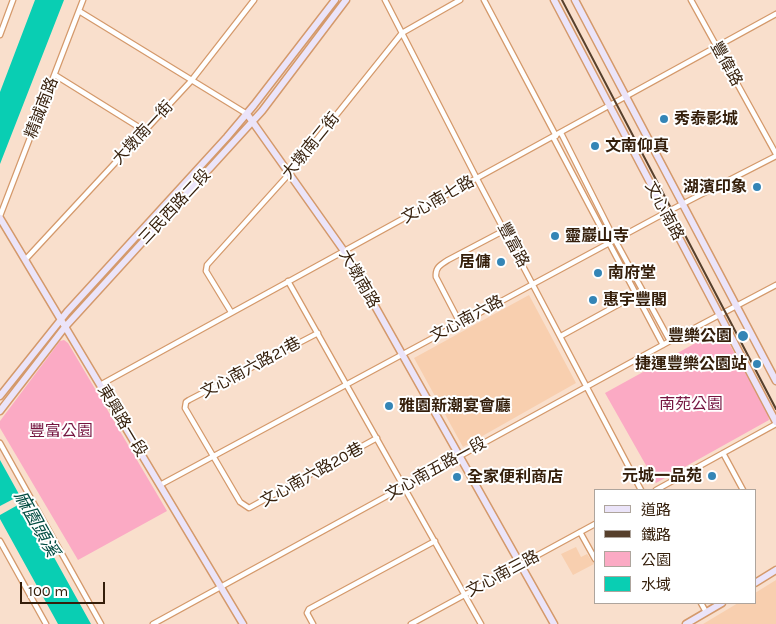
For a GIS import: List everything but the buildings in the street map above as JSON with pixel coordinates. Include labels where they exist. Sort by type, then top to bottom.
[{"type":"street","points":[[0,35],[13,0]]},
{"type":"street","name":"精誠南路","points":[[0,217],[83,0]]},
{"type":"street","name":"大墩南一街","points":[[25,260],[191,81],[254,0]]},
{"type":"street","name":"三民西路二段","points":[[0,396],[60,320],[247,114],[335,0]]},
{"type":"street","name":"三民西路二段","points":[[0,411],[65,327],[253,121],[346,0]]},
{"type":"street","name":"豐富路","points":[[385,0],[640,489]]},
{"type":"street","name":"大墩南二街","points":[[231,312],[206,271],[207,265],[289,174],[402,33],[460,0]]},
{"type":"street","points":[[484,0],[670,341]]},
{"type":"street","name":"文心南路","points":[[554,0],[776,423]]},
{"type":"street","name":"文心南路","points":[[575,0],[776,381]]},
{"type":"street","name":"豐偉路","points":[[691,0],[776,155]]},
{"type":"street","name":"大墩南路","points":[[79,12],[247,114],[253,121],[344,251],[554,624]]},
{"type":"street","name":"文心南七路","points":[[100,385],[776,14]]},
{"type":"street","points":[[55,75],[145,131]]},
{"type":"street","points":[[556,135],[608,243],[662,345]]},
{"type":"street","name":"文心南六路","points":[[160,485],[665,212],[776,155]]},
{"type":"street","name":"東興路一段","points":[[0,217],[60,320],[244,624]]},
{"type":"street","points":[[460,323],[436,277],[435,271],[448,260],[505,230]]},
{"type":"street","points":[[288,281],[481,624]]},
{"type":"street","points":[[736,307],[776,285]]},
{"type":"street","points":[[561,336],[642,291]]},
{"type":"street","name":"文心南五路一段","points":[[153,624],[719,314],[736,307]]},
{"type":"street","name":"文心南六路21巷","points":[[213,456],[185,408],[186,402],[318,333]]},
{"type":"street","points":[[658,489],[776,423]]},
{"type":"street","name":"文心南六路20巷","points":[[213,456],[240,502],[249,508],[377,438]]},
{"type":"street","points":[[0,442],[101,624]]},
{"type":"street","points":[[723,453],[741,489]]},
{"type":"street","name":"文心南三路","points":[[411,624],[594,525]]},
{"type":"street","points":[[580,532],[594,557]]},
{"type":"street","points":[[0,541],[46,624]]},
{"type":"street","points":[[313,624],[307,613],[309,609],[435,541]]},
{"type":"street","points":[[756,582],[776,570]]},
{"type":"street","points":[[702,604],[706,612]]},
{"type":"street","points":[[686,624],[720,604]]},
{"type":"shaded area","points":[[529,295],[576,383],[463,447],[414,358]]},
{"type":"shaded area","points":[[576,547],[581,557],[587,554],[594,564],[573,575],[561,554]]},
{"type":"shaded area","points":[[776,580],[776,624],[703,624],[736,604],[756,604],[756,592]]},
{"type":"green space","name":"南苑公園","points":[[721,329],[768,413],[769,420],[656,483],[605,393]]},
{"type":"green space","name":"豐富公園","points":[[64,340],[68,343],[167,511],[78,560],[0,428],[0,421],[60,341]]},
{"type":"water","points":[[35,0],[64,0],[0,164],[0,92]]},
{"type":"water","points":[[0,460],[91,624],[58,624],[0,519]]},
{"type":"pier","points":[[21,495],[25,501],[0,515],[0,506]]},
{"type":"railway","points":[[562,0],[776,409]]},
{"type":"place","name":"秀泰影城","points":[[664,119]]},
{"type":"place","name":"文南仰真","points":[[595,146]]},
{"type":"place","name":"湖濱印象","points":[[757,187]]},
{"type":"place","name":"靈巖山寺","points":[[555,236]]},
{"type":"place","name":"居傭","points":[[501,262]]},
{"type":"place","name":"南府堂","points":[[598,273]]},
{"type":"place","name":"惠宇豐閣","points":[[593,300]]},
{"type":"place","name":"豐樂公園","points":[[743,336]]},
{"type":"place","name":"捷運豐樂公園站","points":[[757,364]]},
{"type":"place","name":"雅園新潮宴會廳","points":[[389,406]]},
{"type":"place","name":"元城一品苑","points":[[712,476]]},
{"type":"place","name":"全家便利商店","points":[[457,477]]},
{"type":"water label","name":"麻園頭溪","points":[[36,524]]}]
